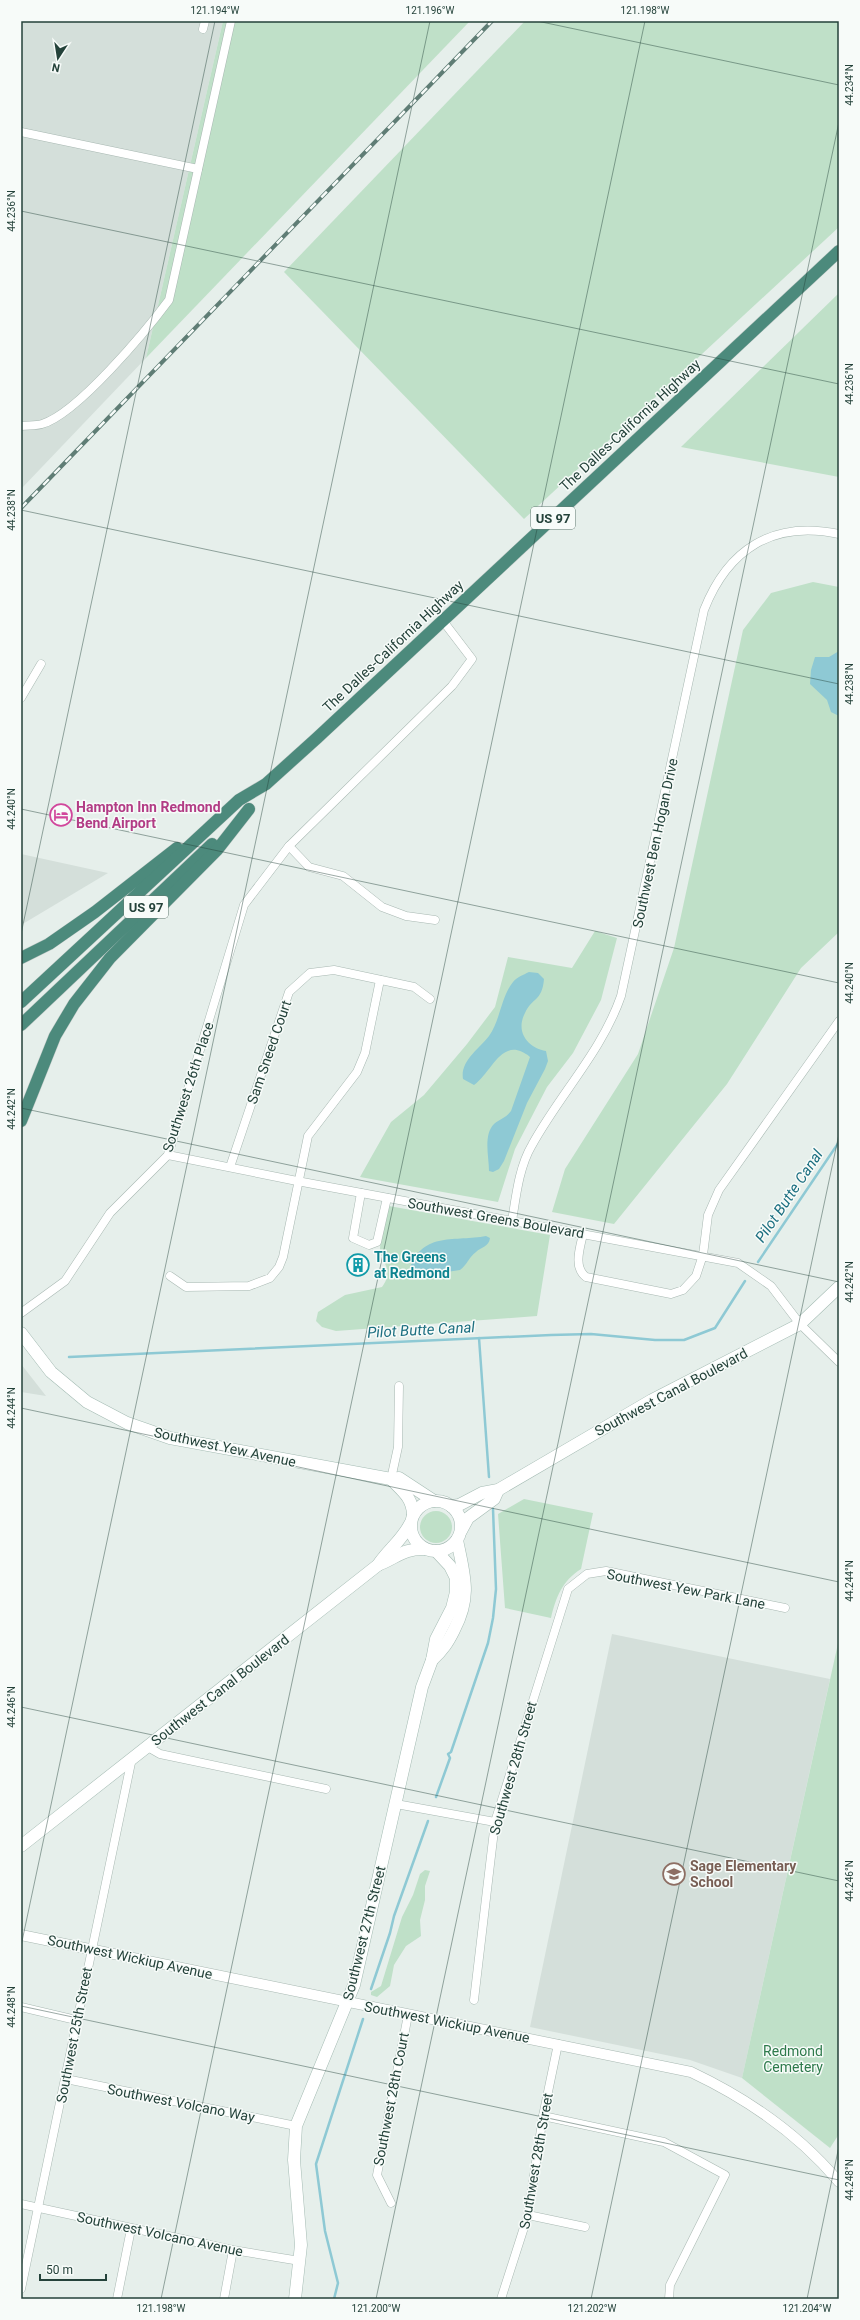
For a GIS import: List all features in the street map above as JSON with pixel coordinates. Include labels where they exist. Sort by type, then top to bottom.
[{"type":"highway","name":"The Dalles-California Highway","points":[[21,1002],[203,832],[239,800],[266,784],[443,621],[839,251]]},
{"type":"highway","name":"The Dalles-California Highway","points":[[21,1025],[249,809],[266,784]]},
{"type":"highway","points":[[21,1121],[56,1036],[74,1004],[110,958],[217,850],[249,809]]},
{"type":"highway","points":[[21,958],[49,944],[95,912],[169,853],[203,832]]},
{"type":"main road","name":"Southwest Canal Boulevard","points":[[451,1506],[459,1505],[482,1493],[498,1490],[658,1397],[800,1324],[839,1287]]},
{"type":"main road","name":"Southwest Yew Avenue","points":[[21,1333],[51,1372],[87,1402],[127,1423],[170,1438],[391,1479],[399,1478],[434,1501]]},
{"type":"main road","points":[[378,1565],[387,1552],[405,1534],[412,1519],[424,1503],[434,1501],[451,1506],[460,1520],[459,1536],[448,1548],[430,1550],[414,1539],[412,1519],[412,1503],[408,1496],[391,1479]]},
{"type":"main road","name":"Southwest Canal Boulevard","points":[[459,1536],[468,1518],[494,1499],[498,1490]]},
{"type":"main road","name":"Southwest 27th Street","points":[[432,1660],[444,1650],[462,1616],[466,1600],[466,1583],[459,1536]]},
{"type":"main road","name":"Southwest Canal Boulevard","points":[[21,1846],[378,1565],[412,1548],[430,1550]]},
{"type":"main road","name":"Southwest 27th Street","points":[[295,2299],[301,2245],[294,2160],[296,2126],[354,1985],[422,1687],[432,1660],[436,1639],[452,1608],[456,1592],[456,1578],[450,1566],[430,1550]]},
{"type":"street","points":[[21,426],[43,424],[72,406],[146,331],[169,300],[231,21]]},
{"type":"street","points":[[21,132],[198,169]]},
{"type":"street","name":"Southwest Ben Hogan Drive","points":[[512,1221],[521,1172],[531,1146],[608,1027],[621,996],[704,610],[711,592],[732,561],[761,541],[793,531],[812,530],[839,534]]},
{"type":"street","name":"Southwest 26th Place","points":[[21,1313],[65,1281],[110,1213],[168,1154],[244,905],[289,846],[452,686],[472,659],[443,621]]},
{"type":"street","points":[[21,698],[40,664]]},
{"type":"street","points":[[289,846],[309,867],[343,876],[382,907],[406,916],[435,920]]},
{"type":"street","name":"Sam Sneed Court","points":[[230,1167],[289,992],[310,973],[334,970],[414,987],[430,999]]},
{"type":"street","points":[[170,1276],[186,1287],[249,1286],[270,1278],[281,1263],[297,1181],[308,1136],[357,1072],[365,1053],[380,980]]},
{"type":"street","points":[[583,1234],[578,1266],[586,1277],[671,1294],[683,1290],[693,1281],[703,1256],[708,1215],[720,1190],[839,1021]]},
{"type":"street","name":"Southwest Greens Boulevard","points":[[168,1154],[297,1181],[703,1256],[738,1264],[771,1286],[800,1324],[839,1362]]},
{"type":"street","points":[[361,1193],[353,1238],[369,1245],[377,1242],[387,1198]]},
{"type":"street","points":[[391,1479],[398,1447],[399,1386]]},
{"type":"street","name":"Southwest Yew Park Lane","points":[[587,1574],[606,1571],[785,1608]]},
{"type":"street","name":"Southwest 28th Street","points":[[474,2000],[495,1822],[568,1589],[587,1574]]},
{"type":"street","points":[[148,1747],[160,1754],[326,1789]]},
{"type":"street","name":"Southwest 25th Street","points":[[21,2289],[66,2079],[76,2020],[132,1758]]},
{"type":"street","points":[[396,1804],[495,1822]]},
{"type":"street","name":"Southwest Wickiup Avenue","points":[[21,1935],[691,2072],[728,2090],[793,2134],[823,2163],[839,2182]]},
{"type":"street","points":[[21,2007],[76,2020]]},
{"type":"street","name":"Southwest 28th Court","points":[[391,2203],[377,2175],[408,2015]]},
{"type":"street","name":"Southwest 28th Street","points":[[501,2299],[528,2215],[543,2116],[558,2044]]},
{"type":"street","name":"Southwest Volcano Way","points":[[66,2079],[296,2126]]},
{"type":"street","points":[[543,2116],[664,2142],[725,2175],[670,2285],[669,2299]]},
{"type":"street","name":"Southwest Volcano Avenue","points":[[21,2204],[233,2250],[300,2261]]},
{"type":"street","points":[[528,2215],[585,2227]]},
{"type":"street","points":[[117,2299],[131,2229]]},
{"type":"street","points":[[224,2299],[233,2250]]},
{"type":"shaded area","points":[[21,21],[223,21],[146,358],[21,489]]},
{"type":"shaded area","points":[[21,854],[108,873],[21,925]]},
{"type":"shaded area","points":[[21,1364],[46,1396],[21,1392]]},
{"type":"shaded area","name":"Sage Elementary School","points":[[612,1634],[830,1679],[742,2078],[690,2060],[530,2027]]},
{"type":"green space","points":[[223,21],[470,21],[146,358]]},
{"type":"green space","points":[[525,21],[839,21],[839,227],[524,519],[284,272]]},
{"type":"green space","points":[[839,293],[839,477],[681,447]]},
{"type":"green space","points":[[813,582],[839,587],[839,932],[801,968],[727,1084],[614,1224],[552,1212],[565,1169],[638,1054],[674,948],[743,630],[771,593]]},
{"type":"green space","points":[[595,931],[617,938],[601,1000],[573,1053],[547,1087],[515,1149],[498,1202],[360,1177],[391,1122],[424,1095],[467,1044],[495,1007],[508,957],[572,968]]},
{"type":"green space","name":"The Greens at Redmond","points":[[389,1206],[550,1235],[537,1316],[336,1331],[322,1327],[316,1321],[318,1312],[345,1295],[382,1287],[386,1281],[387,1271],[380,1249],[381,1238]]},
{"type":"green space","points":[[524,1499],[593,1513],[581,1569],[564,1584],[555,1603],[551,1618],[505,1608],[498,1514]]},
{"type":"green space","points":[[433,1511],[439,1511],[449,1518],[452,1527],[451,1533],[445,1540],[439,1543],[433,1543],[423,1536],[420,1530],[420,1524],[427,1514]]},
{"type":"green space","name":"Redmond Cemetery","points":[[839,1639],[839,2134],[830,2148],[742,2078]]},
{"type":"green space","points":[[425,1870],[430,1871],[425,1886],[425,1900],[420,1920],[421,1936],[406,1946],[394,1965],[390,1986],[377,1997],[371,1995],[371,1992],[381,1986],[402,1917],[413,1895],[420,1874]]},
{"type":"water","points":[[839,651],[839,716],[831,712],[827,700],[810,684],[811,670],[815,657],[829,657]]},
{"type":"water","points":[[529,972],[538,973],[544,979],[539,996],[528,1008],[522,1020],[523,1033],[529,1043],[546,1051],[548,1061],[527,1103],[504,1161],[499,1169],[493,1172],[489,1171],[487,1146],[489,1134],[494,1124],[511,1111],[530,1057],[520,1051],[512,1050],[505,1053],[498,1058],[474,1085],[463,1079],[464,1067],[467,1061],[493,1030],[506,995],[513,982],[520,976]]},
{"type":"water","points":[[486,1236],[490,1238],[488,1243],[478,1250],[460,1270],[420,1276],[412,1273],[410,1268],[416,1256],[423,1248],[432,1243],[442,1240]]},
{"type":"waterway","name":"Pilot Butte Canal","points":[[758,1262],[839,1142]]},
{"type":"waterway","name":"Pilot Butte Canal","points":[[69,1357],[551,1335],[591,1334],[655,1340],[684,1340],[715,1328],[745,1281]]},
{"type":"waterway","points":[[479,1338],[489,1477]]},
{"type":"waterway","points":[[436,1797],[450,1758],[448,1754],[451,1752],[488,1643],[493,1618],[496,1589],[493,1509]]},
{"type":"waterway","points":[[371,1989],[390,1933],[394,1916],[428,1821]]},
{"type":"waterway","points":[[334,2299],[338,2283],[325,2231],[316,2164],[363,2019]]},
{"type":"railway","points":[[21,508],[492,21]]},
{"type":"place","name":"Hampton Inn Redmond Bend Airport","points":[[61,815]]},
{"type":"place","name":"The Greens at Redmond","points":[[358,1265]]},
{"type":"place","name":"Sage Elementary School","points":[[674,1874]]}]
